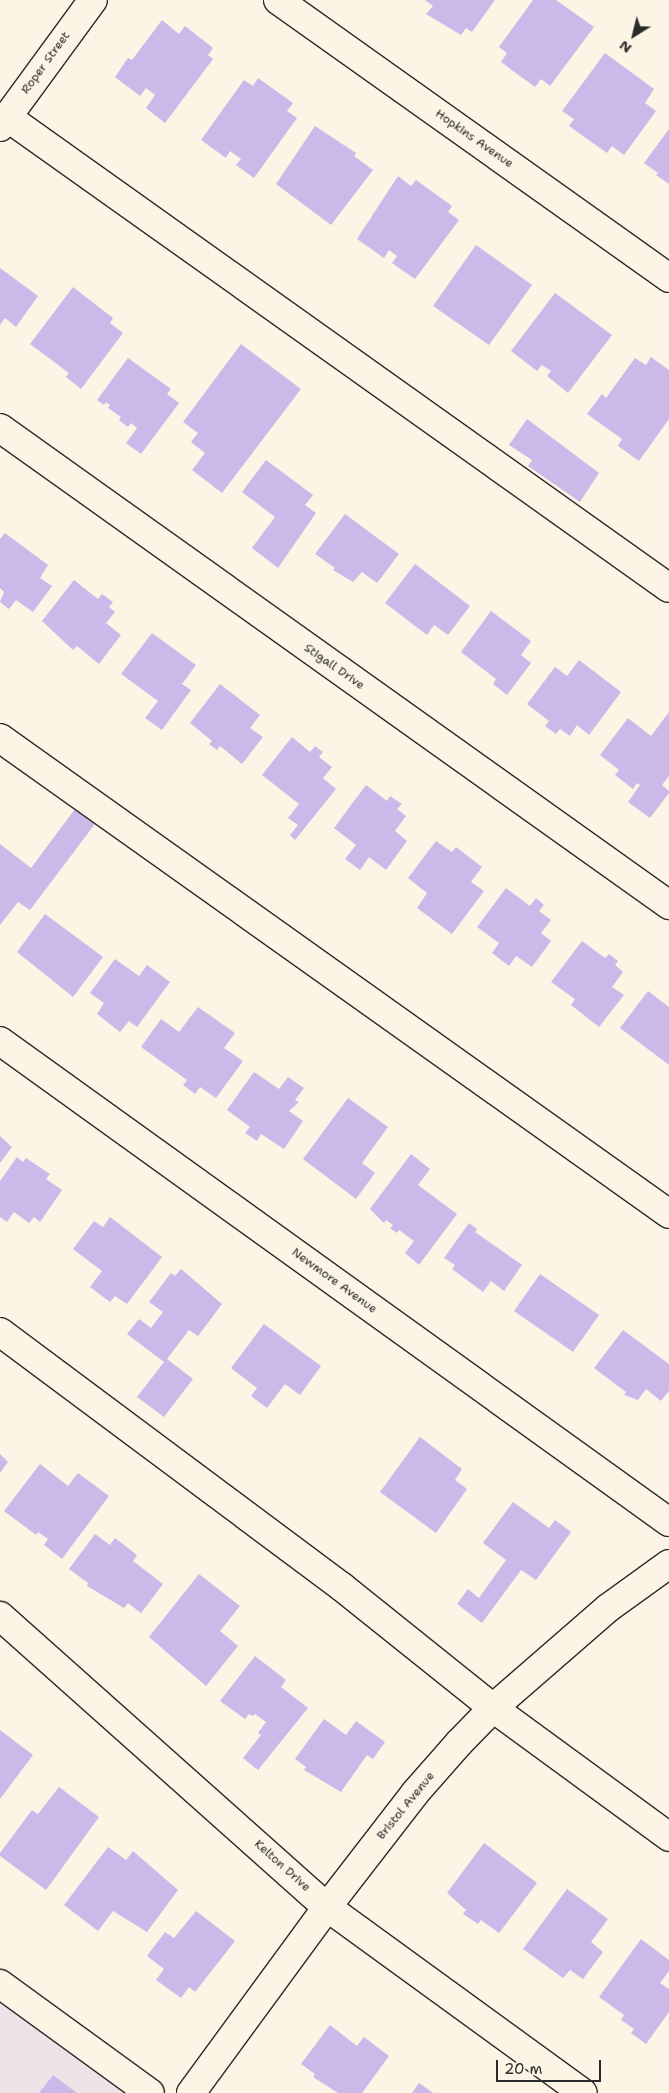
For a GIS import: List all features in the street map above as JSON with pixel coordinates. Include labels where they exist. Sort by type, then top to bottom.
[{"type":"street","name":"Roper Street","points":[[4,122],[93,0]]},
{"type":"street","name":"Hopkins Avenue","points":[[278,0],[669,278]]},
{"type":"street","points":[[4,122],[669,588]]},
{"type":"street","name":"Stigall Drive","points":[[0,428],[669,905]]},
{"type":"street","points":[[0,738],[669,1214]]},
{"type":"street","name":"Newmore Avenue","points":[[0,1041],[669,1522]]},
{"type":"street","points":[[0,1332],[342,1587],[493,1708],[669,1837]]},
{"type":"street","name":"Bristol Avenue","points":[[191,2093],[327,1907],[415,1793],[459,1743],[493,1708],[608,1608],[669,1564]]},
{"type":"street","name":"Kelton Drive","points":[[0,1616],[327,1907],[583,2093]]},
{"type":"street","points":[[0,1984],[150,2093]]},
{"type":"shaded area","points":[[0,1989],[142,2093],[0,2093]]},
{"type":"building","points":[[425,0],[495,0],[472,32],[466,28],[461,35],[426,14],[433,6]]},
{"type":"building","points":[[533,0],[556,0],[594,27],[550,86],[541,79],[535,87],[501,62],[507,53],[499,47]]},
{"type":"building","points":[[162,20],[179,34],[185,26],[213,48],[208,55],[213,59],[165,123],[146,108],[155,95],[146,88],[140,96],[115,77],[128,58],[132,60]]},
{"type":"building","points":[[605,53],[654,89],[645,103],[656,111],[624,155],[612,146],[607,153],[569,126],[574,119],[562,111]]},
{"type":"building","points":[[258,78],[293,103],[287,111],[297,118],[254,178],[236,165],[241,159],[230,151],[226,158],[201,140],[244,80],[253,86]]},
{"type":"building","points":[[315,126],[356,153],[354,156],[373,170],[331,225],[276,184]]},
{"type":"building","points":[[669,129],[669,184],[644,163]]},
{"type":"building","points":[[398,176],[411,186],[416,180],[452,206],[448,212],[459,220],[415,279],[392,263],[397,256],[389,250],[384,258],[357,239]]},
{"type":"building","points":[[476,245],[532,285],[489,345],[433,306]]},
{"type":"building","points":[[0,268],[38,296],[16,327],[5,318],[0,325]]},
{"type":"building","points":[[73,287],[113,318],[110,323],[123,333],[81,389],[66,377],[69,373],[30,344]]},
{"type":"building","points":[[555,293],[612,335],[568,393],[547,376],[551,371],[542,365],[537,371],[511,351]]},
{"type":"building","points":[[241,344],[301,389],[222,493],[192,470],[205,453],[191,442],[198,433],[183,422]]},
{"type":"building","points":[[651,357],[669,370],[669,419],[639,461],[618,446],[622,439],[587,414],[602,394],[606,398],[635,358],[646,365]]},
{"type":"building","points":[[128,358],[171,389],[167,394],[179,403],[141,454],[126,443],[137,428],[131,423],[128,427],[119,420],[121,417],[108,408],[110,405],[106,402],[104,405],[97,400]]},
{"type":"building","points":[[527,419],[599,473],[580,502],[528,466],[532,460],[509,445]]},
{"type":"building","points":[[266,460],[313,495],[305,505],[316,513],[278,568],[252,548],[275,517],[242,492]]},
{"type":"building","points":[[345,514],[399,554],[377,583],[362,572],[353,582],[333,570],[335,568],[315,554]]},
{"type":"building","points":[[5,533],[48,565],[40,578],[52,586],[33,612],[16,600],[9,609],[0,602],[4,592],[0,588],[0,539]]},
{"type":"building","points":[[415,564],[470,606],[448,635],[434,625],[427,635],[385,603]]},
{"type":"building","points":[[74,580],[98,599],[102,594],[113,602],[109,607],[115,612],[106,623],[121,635],[99,664],[77,646],[73,650],[42,621]]},
{"type":"building","points":[[491,611],[531,641],[521,655],[531,663],[507,695],[493,684],[496,679],[461,652]]},
{"type":"building","points":[[152,633],[196,665],[182,684],[191,690],[162,730],[145,718],[158,701],[121,674]]},
{"type":"building","points":[[579,660],[621,692],[589,735],[577,725],[570,736],[560,729],[556,734],[545,726],[549,721],[527,704],[555,667],[567,676]]},
{"type":"building","points":[[220,684],[260,715],[250,728],[263,737],[242,764],[220,746],[217,750],[209,744],[212,741],[190,723]]},
{"type":"building","points":[[669,712],[669,776],[662,785],[669,793],[650,818],[628,802],[640,785],[637,783],[633,789],[615,775],[619,770],[600,755],[628,718],[651,736]]},
{"type":"building","points":[[292,737],[310,752],[315,746],[323,752],[319,757],[332,767],[323,778],[336,789],[295,840],[290,835],[298,825],[288,818],[299,804],[262,775]]},
{"type":"building","points":[[366,785],[387,801],[390,796],[402,804],[397,809],[406,816],[395,831],[407,841],[386,870],[369,857],[360,870],[345,859],[356,845],[334,828]]},
{"type":"building","points":[[78,805],[98,820],[30,910],[18,902],[0,925],[0,844],[31,868]]},
{"type":"building","points":[[436,841],[452,852],[456,847],[482,867],[471,882],[484,891],[452,934],[417,908],[427,893],[408,878]]},
{"type":"building","points":[[506,888],[530,906],[536,898],[544,905],[539,911],[551,920],[541,933],[551,941],[532,967],[516,956],[509,966],[492,953],[499,943],[477,927]]},
{"type":"building","points":[[45,914],[103,957],[73,997],[17,952]]},
{"type":"building","points":[[582,941],[605,958],[609,954],[618,961],[615,965],[623,972],[612,987],[624,995],[599,1027],[571,1005],[575,999],[551,982]]},
{"type":"building","points":[[115,959],[139,976],[147,965],[170,982],[137,1027],[129,1021],[120,1032],[97,1014],[104,1003],[90,993]]},
{"type":"building","points":[[648,991],[669,1007],[669,1065],[620,1028]]},
{"type":"building","points":[[198,1007],[235,1033],[224,1048],[243,1061],[216,1098],[200,1087],[195,1094],[183,1085],[187,1080],[141,1047],[161,1019],[179,1032]]},
{"type":"building","points":[[254,1072],[279,1089],[288,1077],[304,1088],[295,1100],[299,1102],[289,1111],[303,1121],[284,1149],[261,1134],[257,1141],[245,1133],[250,1127],[227,1110]]},
{"type":"building","points":[[348,1098],[388,1127],[362,1163],[375,1173],[356,1199],[303,1159]]},
{"type":"building","points":[[0,1136],[12,1147],[0,1163]]},
{"type":"building","points":[[411,1154],[430,1169],[418,1185],[457,1214],[419,1265],[405,1253],[414,1241],[399,1230],[397,1233],[390,1228],[393,1225],[386,1220],[384,1223],[370,1209]]},
{"type":"building","points":[[17,1157],[23,1162],[26,1158],[50,1174],[46,1179],[62,1190],[40,1222],[34,1217],[29,1223],[14,1212],[7,1222],[0,1217],[0,1181]]},
{"type":"building","points":[[110,1217],[162,1257],[127,1304],[115,1296],[110,1302],[90,1287],[102,1271],[73,1249],[94,1221],[103,1227]]},
{"type":"building","points":[[469,1223],[477,1229],[475,1232],[522,1265],[504,1291],[491,1281],[483,1292],[452,1269],[455,1265],[444,1258]]},
{"type":"building","points":[[181,1269],[222,1304],[198,1336],[189,1330],[167,1359],[193,1379],[164,1417],[137,1397],[164,1362],[127,1334],[139,1319],[151,1328],[163,1312],[149,1302],[171,1273],[175,1276]]},
{"type":"building","points":[[540,1274],[599,1315],[573,1352],[514,1311]]},
{"type":"building","points":[[264,1324],[321,1366],[300,1395],[285,1384],[267,1408],[251,1396],[257,1388],[231,1368]]},
{"type":"building","points":[[623,1330],[669,1364],[669,1391],[661,1401],[646,1389],[638,1400],[624,1395],[626,1392],[594,1368]]},
{"type":"building","points":[[420,1437],[462,1469],[455,1480],[467,1489],[436,1533],[380,1492]]},
{"type":"building","points":[[0,1454],[8,1462],[0,1473]]},
{"type":"building","points":[[40,1464],[68,1486],[78,1473],[109,1496],[62,1559],[44,1545],[48,1539],[38,1532],[36,1535],[4,1511]]},
{"type":"building","points":[[513,1502],[549,1528],[555,1520],[571,1532],[536,1580],[521,1570],[482,1623],[457,1604],[468,1589],[479,1598],[506,1560],[483,1543]]},
{"type":"building","points":[[95,1534],[110,1545],[115,1538],[137,1555],[133,1561],[163,1584],[141,1613],[128,1603],[124,1608],[87,1586],[88,1583],[69,1569]]},
{"type":"building","points":[[199,1574],[240,1606],[220,1631],[238,1646],[206,1686],[149,1637]]},
{"type":"building","points":[[255,1656],[286,1680],[281,1687],[308,1708],[258,1770],[243,1758],[261,1735],[258,1733],[266,1722],[255,1714],[253,1716],[249,1714],[245,1719],[220,1701]]},
{"type":"building","points":[[324,1719],[346,1735],[356,1721],[385,1742],[373,1759],[367,1755],[341,1792],[304,1770],[306,1767],[295,1759]]},
{"type":"building","points":[[0,1730],[33,1755],[0,1799]]},
{"type":"building","points":[[59,1787],[99,1817],[46,1890],[0,1856],[0,1853],[32,1810],[38,1814]]},
{"type":"building","points":[[484,1843],[537,1883],[499,1933],[481,1920],[478,1924],[463,1914],[466,1910],[447,1893]]},
{"type":"building","points":[[108,1847],[126,1860],[133,1851],[178,1890],[147,1932],[113,1911],[98,1931],[64,1905]]},
{"type":"building","points":[[567,1889],[608,1919],[591,1942],[603,1952],[583,1979],[570,1970],[563,1978],[523,1949]]},
{"type":"building","points":[[196,1911],[235,1941],[195,1992],[189,1987],[181,1998],[156,1980],[164,1969],[147,1956],[165,1932],[174,1938]]},
{"type":"building","points":[[641,1939],[669,1960],[669,1971],[660,1983],[669,1989],[669,2012],[646,2044],[631,2033],[634,2029],[621,2020],[624,2015],[599,1997]]},
{"type":"building","points":[[330,2025],[357,2046],[364,2037],[389,2056],[362,2093],[338,2093],[313,2077],[315,2074],[301,2064]]},
{"type":"building","points":[[53,2075],[77,2093],[39,2093]]},
{"type":"building","points":[[419,2083],[433,2093],[412,2093]]}]
